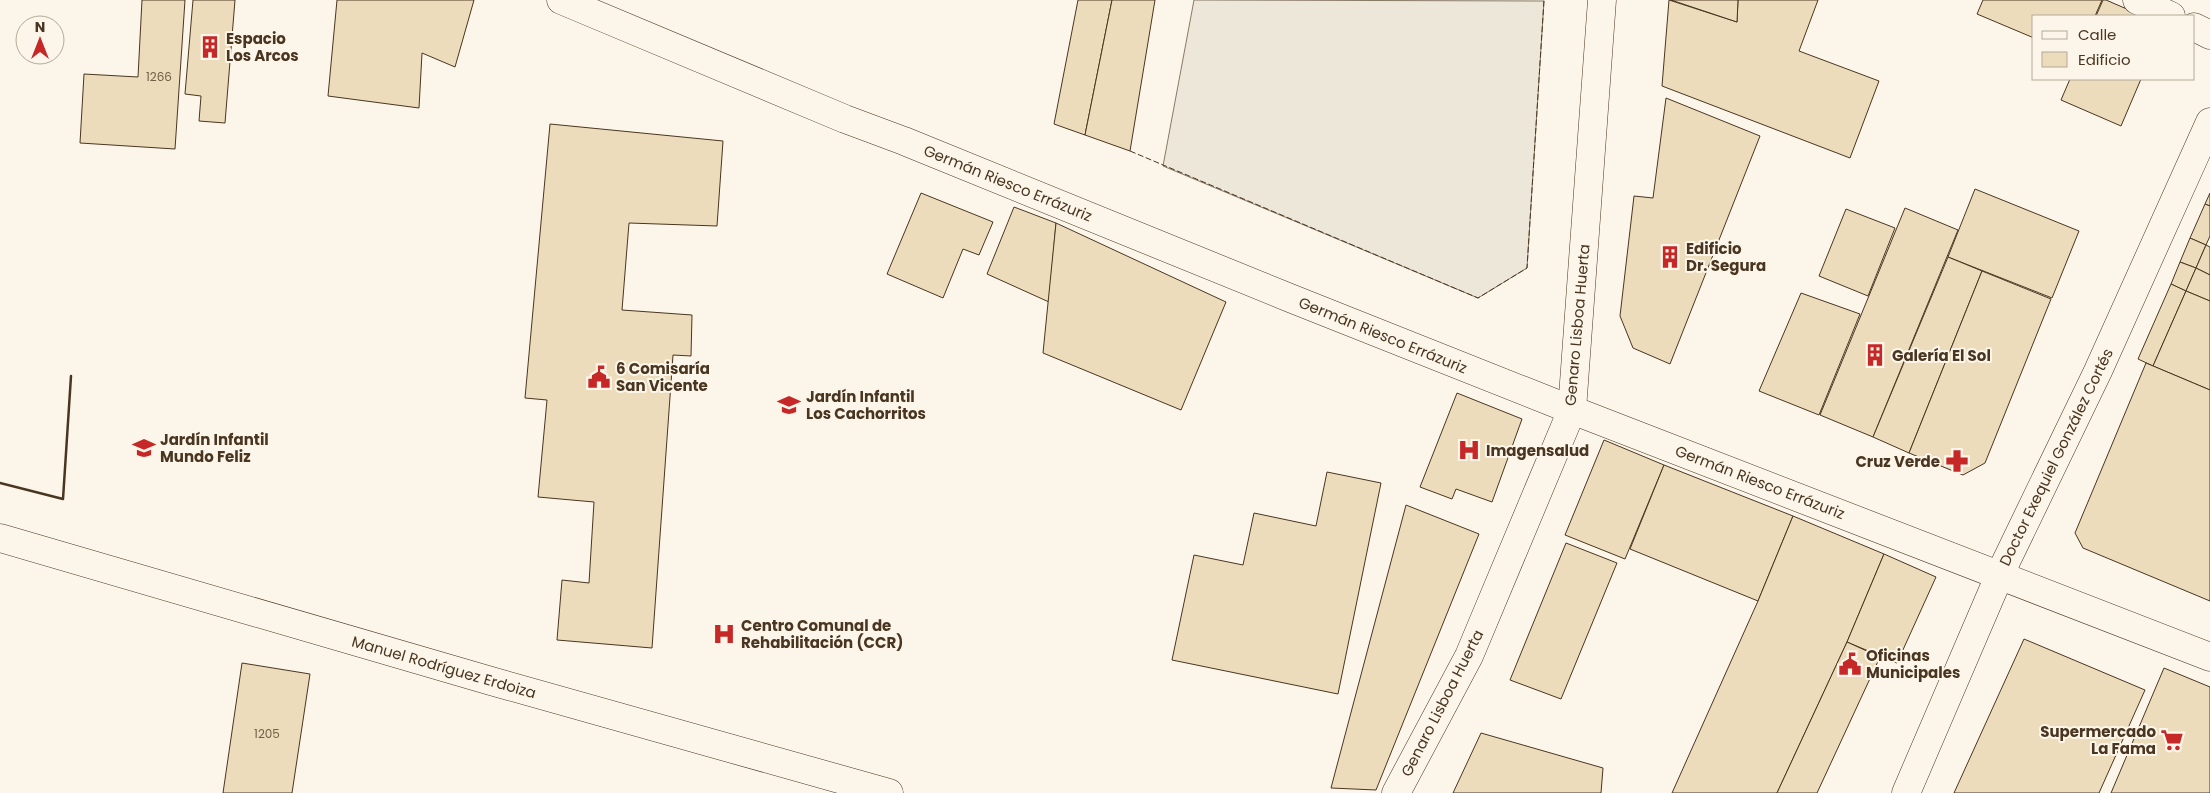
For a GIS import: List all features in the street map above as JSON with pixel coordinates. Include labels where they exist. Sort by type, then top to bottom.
[{"type":"street","name":"Germán Riesco Errázuriz","points":[[561,0],[735,71],[845,119],[904,140],[1290,298],[1572,410],[2000,574],[2210,657]]},
{"type":"street","name":"Genaro Lisboa Huerta","points":[[1396,793],[1469,656],[1572,410],[1602,0]]},
{"type":"street","points":[[2137,0],[2169,15]]},
{"type":"street","points":[[2195,28],[2210,35]]},
{"type":"street","name":"Doctor Exequiel González Cortés","points":[[1906,793],[2000,574],[2098,371],[2210,122]]},
{"type":"street","name":"Manuel Rodríguez Erdoiza","points":[[0,538],[492,681],[888,793]]},
{"type":"shaded area","points":[[1194,0],[1544,1],[1527,268],[1478,298],[1163,166]]},
{"type":"building","points":[[142,0],[185,0],[175,149],[80,143],[84,74],[138,77]]},
{"type":"building","name":"Espacio Los Arcos","points":[[193,0],[235,0],[225,123],[199,121],[201,96],[185,94]]},
{"type":"building","points":[[337,0],[474,0],[455,67],[422,53],[419,108],[328,96]]},
{"type":"building","points":[[1078,0],[1112,0],[1085,135],[1054,124]]},
{"type":"building","points":[[1112,0],[1155,0],[1130,151],[1085,135]]},
{"type":"building","points":[[1669,0],[1737,22],[1738,0],[1818,0],[1799,51],[1879,81],[1850,158],[1662,86]]},
{"type":"building","points":[[1671,0],[1738,0],[1737,22]]},
{"type":"building","points":[[1983,0],[2102,0],[2095,15],[2032,15],[2032,37],[1977,14]]},
{"type":"building","points":[[2103,0],[2106,0],[2141,15],[2096,15]]},
{"type":"building","points":[[2070,80],[2141,80],[2121,126],[2061,100]]},
{"type":"building","name":"Edificio Dr. Segura","points":[[1666,98],[1760,136],[1670,364],[1633,348],[1620,316],[1634,196],[1653,198]]},
{"type":"building","name":"6 Comisaría San Vicente","points":[[550,124],[723,141],[717,226],[629,223],[622,310],[692,315],[691,356],[673,355],[652,648],[557,640],[562,580],[589,583],[594,502],[538,497],[547,400],[525,398]]},
{"type":"building","points":[[1975,189],[2079,231],[2052,298],[1948,257]]},
{"type":"building","points":[[921,193],[993,222],[979,255],[963,249],[943,298],[887,274]]},
{"type":"building","points":[[2210,193],[2210,206],[2205,204]]},
{"type":"building","points":[[2205,204],[2210,206],[2210,236],[2206,245],[2190,238]]},
{"type":"building","points":[[1014,207],[1056,223],[1049,302],[987,274]]},
{"type":"building","name":"Galería El Sol","points":[[1905,208],[1958,230],[1873,437],[1820,415]]},
{"type":"building","points":[[1846,209],[1895,228],[1868,296],[1819,276]]},
{"type":"building","points":[[1056,223],[1226,302],[1181,410],[1043,353]]},
{"type":"building","points":[[2190,238],[2206,245],[2196,268],[2180,262]]},
{"type":"building","points":[[2206,245],[2210,247],[2210,275],[2196,268]]},
{"type":"building","points":[[1948,257],[1982,271],[1909,453],[1873,437]]},
{"type":"building","points":[[2180,262],[2196,268],[2186,291],[2171,284]]},
{"type":"building","points":[[2196,268],[2210,275],[2210,301],[2186,291]]},
{"type":"building","points":[[1982,271],[2051,299],[1985,463],[1963,475],[1909,453]]},
{"type":"building","points":[[2171,284],[2186,291],[2153,366],[2138,359]]},
{"type":"building","points":[[2186,291],[2210,301],[2210,390],[2153,366]]},
{"type":"building","points":[[1801,293],[1860,314],[1819,415],[1759,391]]},
{"type":"building","points":[[2146,363],[2210,390],[2210,601],[2083,548],[2075,533]]},
{"type":"building","points":[[1457,393],[1522,419],[1492,502],[1456,489],[1452,499],[1420,487]]},
{"type":"building","points":[[1604,440],[1664,465],[1625,559],[1565,535]]},
{"type":"building","points":[[1664,465],[1793,516],[1758,601],[1630,549]]},
{"type":"building","points":[[1327,472],[1381,483],[1338,694],[1172,660],[1194,555],[1243,565],[1254,513],[1316,526]]},
{"type":"building","points":[[1406,505],[1479,534],[1376,790],[1331,788]]},
{"type":"building","points":[[1793,516],[1884,554],[1847,642],[1777,793],[1672,793],[1758,601]]},
{"type":"building","points":[[1566,543],[1617,563],[1561,699],[1510,680]]},
{"type":"building","points":[[1884,554],[1936,577],[1897,663],[1847,642]]},
{"type":"building","points":[[2024,639],[2145,690],[2099,793],[1954,793]]},
{"type":"building","points":[[1847,642],[1880,657],[1817,793],[1777,793]]},
{"type":"building","points":[[242,663],[310,674],[292,793],[223,793]]},
{"type":"building","name":"Supermercado La Fama","points":[[2164,668],[2210,687],[2210,793],[2111,793]]},
{"type":"building","points":[[1481,733],[1603,768],[1601,793],[1453,793]]},
{"type":"fence","points":[[1130,151],[1478,298],[1527,268],[1544,0]]},
{"type":"wall","points":[[0,483],[63,499],[71,376]]},
{"type":"place","name":"Espacio Los Arcos","points":[[210,47]]},
{"type":"place","name":"Edificio Dr. Segura","points":[[1670,257]]},
{"type":"place","name":"Galería El Sol","points":[[1875,355]]},
{"type":"place","name":"6 Comisaría San Vicente","points":[[599,377]]},
{"type":"place","name":"Jardín Infantil Los Cachorritos","points":[[789,405]]},
{"type":"place","name":"Jardín Infantil Mundo Feliz","points":[[144,448]]},
{"type":"place","name":"Imagensalud","points":[[1469,450]]},
{"type":"place","name":"Cruz Verde","points":[[1957,461]]},
{"type":"place","name":"Centro Comunal de Rehabilitación (CCR)","points":[[724,634]]},
{"type":"place","name":"Oficinas Municipales","points":[[1850,664]]},
{"type":"place","name":"Supermercado La Fama","points":[[2172,740]]}]
